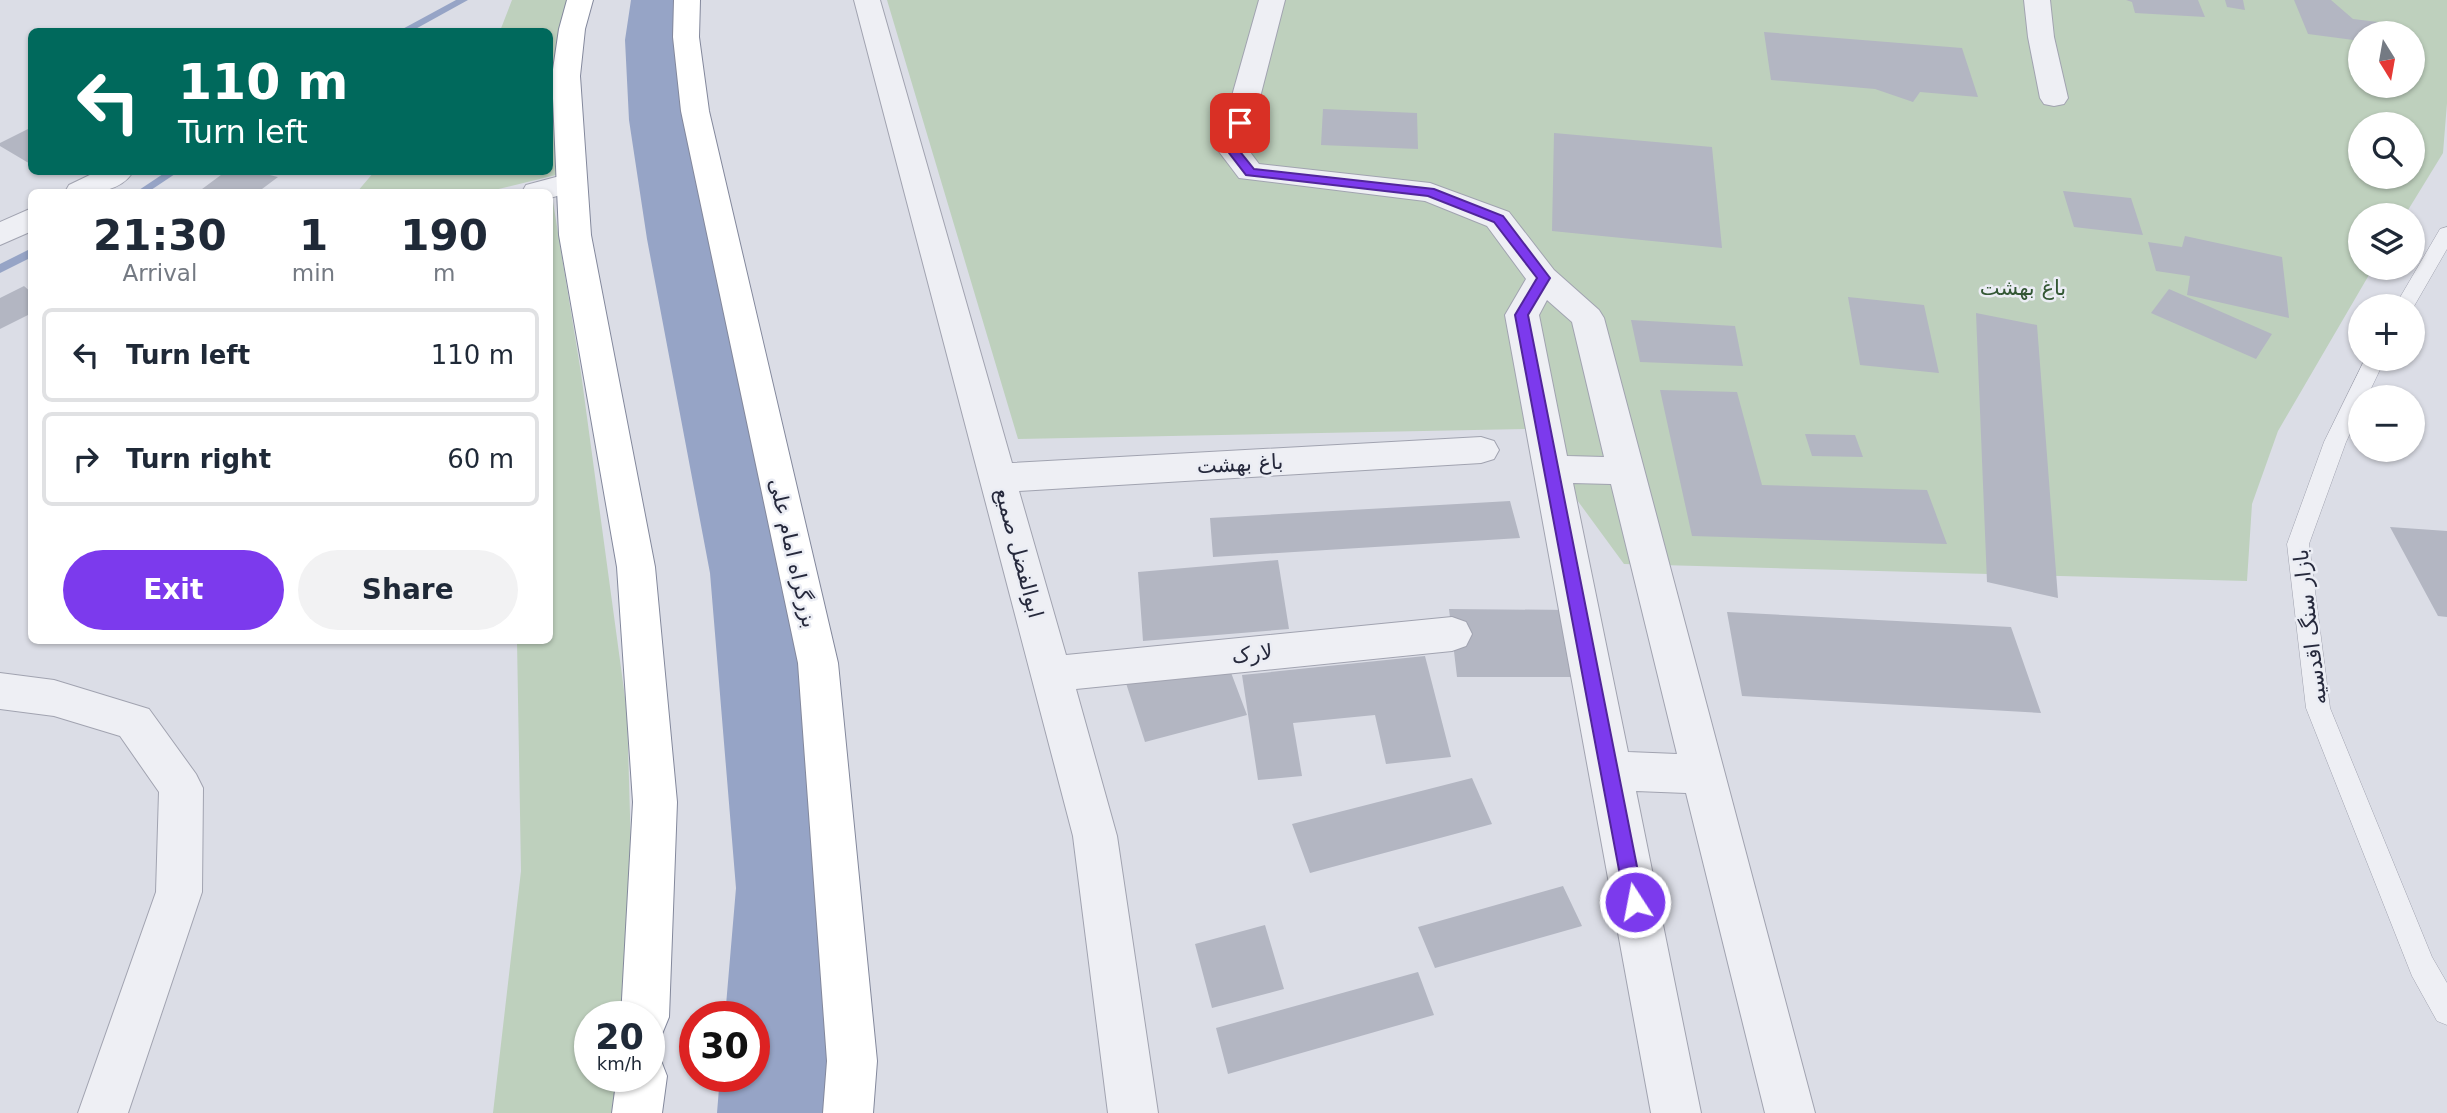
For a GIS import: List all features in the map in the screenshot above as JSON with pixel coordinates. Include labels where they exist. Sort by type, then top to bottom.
[{"type":"highway","points":[[580,0],[572,29],[554,187],[575,235],[636,567],[655,802],[646,1001]]},
{"type":"highway","name":"بزرگراه امام علی","points":[[687,0],[686,37],[695,111],[818,663],[852,1061],[848,1113]]},
{"type":"highway","points":[[637,1113],[640,1092]]},
{"type":"street","name":"ابوالفضل صمیع","points":[[867,0],[1095,836],[1133,1113]]},
{"type":"street","points":[[1272,0],[1232,149],[1250,172],[1430,192],[1498,219],[1544,278],[1587,318],[1790,1113]]},
{"type":"street","points":[[2037,0],[2041,37],[2054,98]]},
{"type":"street","points":[[86,189],[111,175]]},
{"type":"street","points":[[0,234],[28,220]]},
{"type":"street","points":[[1544,278],[1522,315],[1676,1113]]},
{"type":"street","name":"باغ بهشت","points":[[998,478],[1481,450]]},
{"type":"street","points":[[1551,469],[1627,471]]},
{"type":"street","name":"لارک","points":[[1052,674],[1452,634]]},
{"type":"street","points":[[0,691],[54,698],[134,722],[181,788],[179,892],[103,1113]]},
{"type":"street","points":[[1609,771],[1703,774]]},
{"type":"lane","points":[[2412,294],[2447,233]]},
{"type":"lane","name":"بازار سنگ اقدسیه","points":[[2369,371],[2335,442],[2298,544],[2318,708],[2422,967],[2447,1011]]},
{"type":"green space","points":[[512,0],[567,0],[559,37],[556,175],[498,189],[360,189],[371,175],[553,175],[553,28],[501,28]]},
{"type":"green space","name":"باغ بهشت","points":[[887,0],[2447,0],[2447,103],[2443,153],[2425,182],[2425,112],[2348,112],[2348,189],[2421,189],[2412,203],[2348,203],[2348,280],[2366,280],[2358,294],[2348,294],[2348,311],[2278,431],[2252,504],[2247,581],[1624,564],[1525,429],[1018,439]]},
{"type":"green space","points":[[553,202],[581,373],[627,712],[634,952],[627,1001],[574,1001],[574,1092],[614,1092],[611,1113],[493,1113],[521,871],[517,644],[553,644]]},
{"type":"building","points":[[2126,0],[2198,0],[2205,17],[2135,13],[2132,2]]},
{"type":"building","points":[[2225,0],[2243,0],[2245,10],[2227,7]]},
{"type":"building","points":[[2294,0],[2331,0],[2353,19],[2370,21],[2348,21],[2348,39],[2308,34]]},
{"type":"building","points":[[1764,32],[1962,48],[1978,97],[1920,92],[1913,102],[1875,89],[1771,80]]},
{"type":"building","points":[[1323,109],[1417,113],[1418,149],[1321,145]]},
{"type":"building","points":[[28,129],[28,163],[0,146],[0,143]]},
{"type":"building","points":[[1554,133],[1712,147],[1722,248],[1552,231]]},
{"type":"building","points":[[221,175],[278,177],[262,189],[202,189]]},
{"type":"building","points":[[2063,191],[2131,198],[2143,235],[2074,227]]},
{"type":"building","points":[[2185,236],[2282,257],[2289,318],[2187,295],[2190,276],[2156,271],[2148,242],[2182,247]]},
{"type":"building","points":[[24,286],[28,290],[28,315],[0,329],[0,298]]},
{"type":"building","points":[[2169,289],[2272,334],[2256,359],[2151,313]]},
{"type":"building","points":[[1848,297],[1924,305],[1939,373],[1860,365]]},
{"type":"building","points":[[1976,313],[2037,325],[2058,598],[1987,582]]},
{"type":"building","points":[[1631,320],[1735,326],[1743,366],[1640,362]]},
{"type":"building","points":[[1660,390],[1737,392],[1762,485],[1927,490],[1947,544],[1692,536]]},
{"type":"building","points":[[1805,434],[1855,435],[1863,457],[1812,456]]},
{"type":"building","points":[[1510,501],[1520,538],[1213,557],[1210,518]]},
{"type":"building","points":[[2390,527],[2447,531],[2447,617],[2438,616]]},
{"type":"building","points":[[1278,560],[1289,629],[1143,641],[1138,572]]},
{"type":"building","points":[[1449,609],[1572,610],[1585,677],[1457,677]]},
{"type":"building","points":[[1727,612],[2011,627],[2041,713],[1742,696]]},
{"type":"building","points":[[1224,654],[1247,715],[1145,742],[1125,680]]},
{"type":"building","points":[[1425,656],[1451,757],[1386,764],[1375,715],[1293,723],[1302,776],[1258,780],[1242,675]]},
{"type":"building","points":[[1472,778],[1492,824],[1310,873],[1292,824]]},
{"type":"building","points":[[1563,886],[1582,926],[1435,968],[1418,927]]},
{"type":"building","points":[[1265,925],[1284,989],[1212,1008],[1195,944]]},
{"type":"building","points":[[1418,972],[1434,1015],[1228,1074],[1216,1028]]},
{"type":"waterway","points":[[410,28],[463,0]]},
{"type":"waterway","points":[[661,0],[656,40],[662,120],[683,239],[755,573],[789,888],[776,1113]]},
{"type":"waterway","points":[[146,189],[168,175]]},
{"type":"waterway","points":[[0,269],[28,254]]},
{"type":"route","points":[[1240,123],[1232,149],[1250,172],[1430,192],[1498,219],[1544,278],[1522,315],[1635,902]]}]
